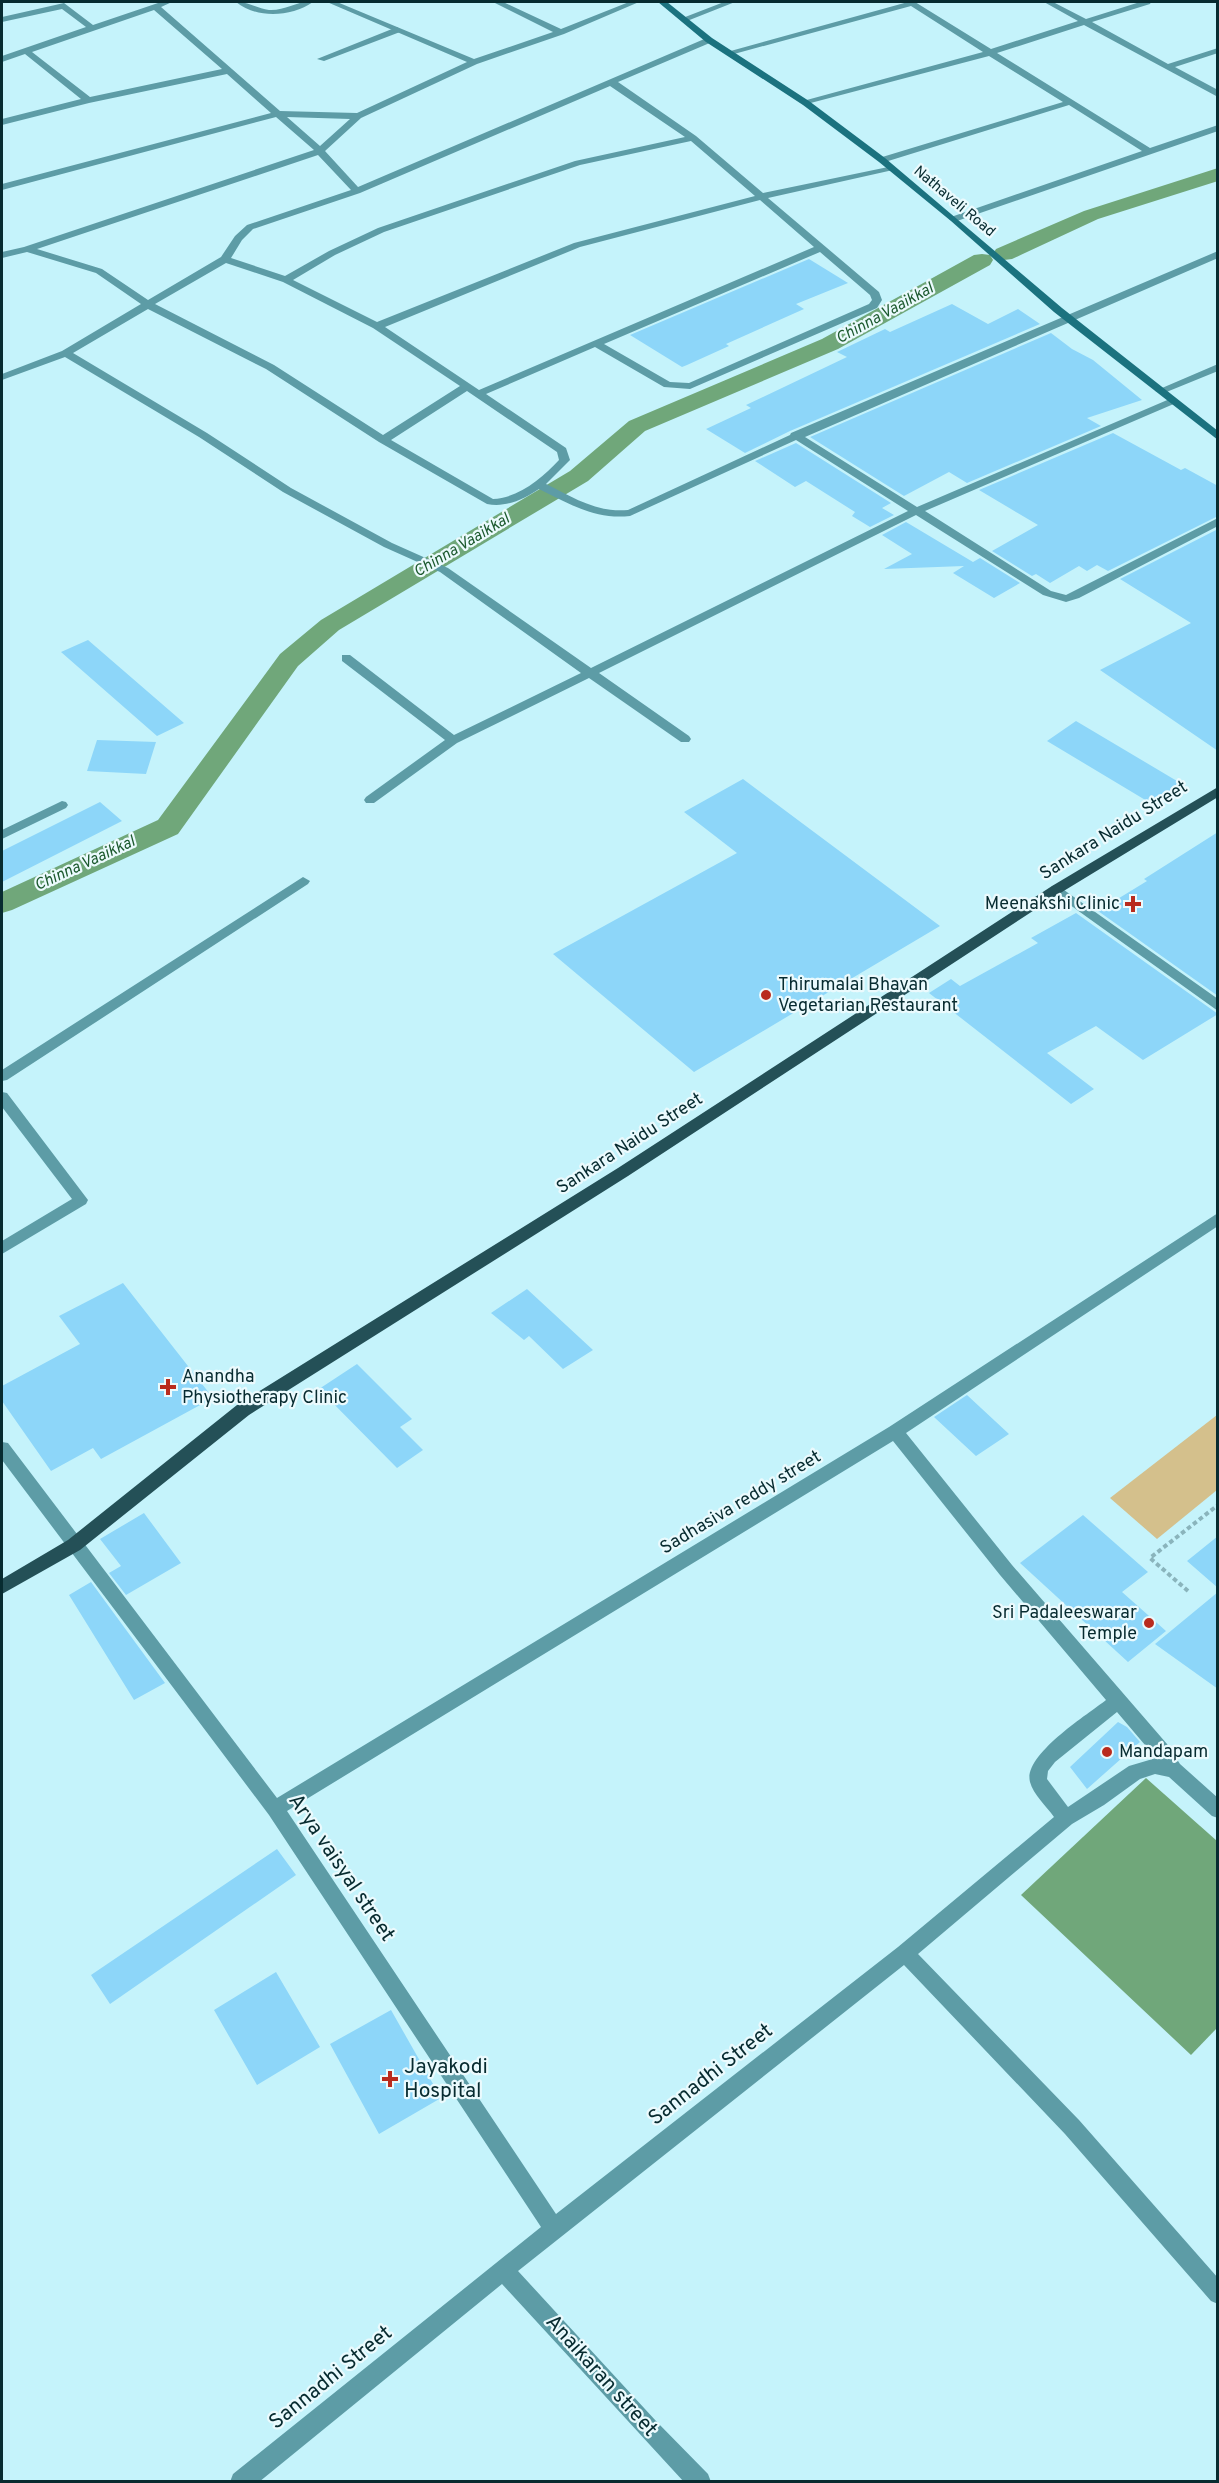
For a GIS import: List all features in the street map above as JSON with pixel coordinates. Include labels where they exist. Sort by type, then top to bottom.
[{"type":"main road","name":"Sankara Naidu Street","points":[[2,1587],[74,1545],[243,1410],[633,1166],[1057,889],[1218,791]]},
{"type":"street","points":[[2,59],[168,2]]},
{"type":"street","points":[[240,2],[265,13],[274,13],[309,2]]},
{"type":"street","points":[[331,2],[474,63]]},
{"type":"street","points":[[496,2],[561,32]]},
{"type":"street","points":[[2,255],[27,249],[320,151],[358,116],[474,63],[561,32],[635,2]]},
{"type":"street","name":"Nathaveli Road","points":[[662,2],[709,40],[731,52],[806,103],[882,160],[1068,316],[1218,437]]},
{"type":"street","points":[[684,19],[731,2]]},
{"type":"street","points":[[1048,2],[1218,94]]},
{"type":"street","points":[[806,103],[988,53],[1147,2]]},
{"type":"street","points":[[731,52],[912,3],[988,53],[1149,152]]},
{"type":"street","points":[[2,19],[64,6],[92,28]]},
{"type":"street","points":[[154,6],[320,151],[357,191]]},
{"type":"street","points":[[321,59],[397,30]]},
{"type":"street","points":[[2,377],[66,353],[225,260],[238,238],[250,227],[357,191],[709,40]]},
{"type":"street","points":[[1167,67],[1218,50]]},
{"type":"street","points":[[26,51],[88,100]]},
{"type":"street","points":[[2,122],[88,100],[227,71]]},
{"type":"street","points":[[595,343],[668,385],[690,386],[873,306],[877,300],[875,294],[820,249],[764,196],[693,138],[611,82]]},
{"type":"street","points":[[882,160],[1071,102]]},
{"type":"street","points":[[2,187],[276,114],[358,116]]},
{"type":"street","points":[[954,219],[1218,128]]},
{"type":"street","points":[[286,280],[332,253],[381,230],[578,163],[693,138]]},
{"type":"street","points":[[377,326],[577,245],[764,196],[890,168]]},
{"type":"street","points":[[27,249],[99,272],[147,304],[270,367],[383,440],[491,502],[507,501],[542,486],[565,460],[565,454],[549,441],[377,326],[286,280],[225,260]]},
{"type":"street","points":[[480,393],[820,249]]},
{"type":"street","points":[[542,486],[598,513],[614,516],[630,513],[795,435],[1068,316],[1218,254]]},
{"type":"street","points":[[66,353],[193,429],[287,490],[388,545],[444,570],[685,739]]},
{"type":"street","points":[[1160,391],[1218,367]]},
{"type":"street","points":[[383,440],[468,385]]},
{"type":"street","points":[[370,800],[453,740],[915,512],[1172,401]]},
{"type":"street","points":[[795,435],[1047,593],[1066,599],[1218,521]]},
{"type":"street","points":[[346,658],[453,740]]},
{"type":"street","points":[[2,835],[62,805]]},
{"type":"street","points":[[2,1076],[303,881]]},
{"type":"street","points":[[1057,889],[1218,1006]]},
{"type":"street","points":[[2,1097],[81,1200],[2,1248]]},
{"type":"street","name":"Sadhasiva reddy street","points":[[275,1809],[895,1432],[1218,1218]]},
{"type":"street","points":[[895,1432],[1006,1570],[1161,1750],[1174,1770],[1218,1810]]},
{"type":"street","name":"Arya vaisyal street","points":[[2,1448],[275,1809],[554,2229]]},
{"type":"street","points":[[1066,1818],[1038,1781],[1040,1768],[1049,1756],[1118,1701]]},
{"type":"street","name":"Sannadhi Street","points":[[241,2481],[554,2229],[905,1953],[1066,1818],[1098,1799],[1135,1772],[1155,1766],[1174,1770]]},
{"type":"street","points":[[905,1953],[1072,2127],[1218,2294]]},
{"type":"street","name":"Anaikaran street","points":[[503,2270],[648,2429],[700,2481]]},
{"type":"path","points":[[1188,1591],[1150,1558],[1218,1505]]},
{"type":"shaded area","points":[[1217,1415],[1217,1490],[1157,1539],[1110,1498]]},
{"type":"shaded area","points":[[1146,1778],[1217,1841],[1217,2028],[1191,2055],[1021,1895]]},
{"type":"building","points":[[809,259],[848,283],[796,304],[804,309],[726,344],[729,346],[687,365],[682,367],[630,335]]},
{"type":"building","points":[[952,304],[988,324],[1018,309],[1040,324],[790,431],[745,453],[706,429],[751,408],[746,405],[847,357],[837,352],[885,329],[890,332]]},
{"type":"building","points":[[1051,333],[1072,349],[1093,360],[1142,400],[1087,418],[1101,426],[967,483],[949,472],[904,496],[810,437]]},
{"type":"building","points":[[1113,433],[1181,470],[1185,468],[1218,486],[1218,516],[1108,571],[1097,565],[1087,571],[1079,566],[1050,583],[1036,574],[1032,576],[992,551],[1038,525],[979,490]]},
{"type":"building","points":[[796,443],[891,503],[882,508],[894,515],[870,527],[852,516],[855,512],[806,481],[795,487],[755,461]]},
{"type":"building","points":[[906,522],[973,562],[980,558],[1020,583],[994,598],[953,573],[964,566],[884,569],[912,554],[882,535]]},
{"type":"building","points":[[1218,529],[1218,751],[1100,670],[1191,623],[1120,579]]},
{"type":"building","points":[[88,640],[184,723],[157,736],[61,652]]},
{"type":"building","points":[[1076,721],[1182,784],[1152,804],[1047,741]]},
{"type":"building","points":[[97,740],[156,742],[146,774],[87,771]]},
{"type":"building","points":[[743,779],[940,926],[694,1072],[553,954],[737,853],[684,812]]},
{"type":"building","points":[[100,802],[122,821],[2,882],[2,851]]},
{"type":"building","points":[[1218,832],[1218,996],[1098,911],[1147,881],[1144,879]]},
{"type":"building","points":[[1076,913],[1218,1014],[1143,1060],[1096,1026],[1047,1053],[1094,1089],[1071,1104],[929,993],[951,979],[960,986],[1038,943],[1031,938]]},
{"type":"building","points":[[123,1283],[213,1398],[101,1459],[93,1448],[51,1471],[2,1401],[2,1386],[80,1344],[59,1316]]},
{"type":"building","points":[[527,1289],[593,1350],[563,1369],[529,1336],[524,1340],[491,1313]]},
{"type":"building","points":[[357,1364],[412,1419],[400,1427],[423,1450],[397,1468],[319,1389]]},
{"type":"building","points":[[967,1395],[1009,1434],[976,1456],[934,1417]]},
{"type":"building","points":[[144,1513],[181,1563],[126,1595],[109,1573],[121,1566],[100,1539]]},
{"type":"building","points":[[1083,1515],[1148,1572],[1122,1592],[1166,1631],[1128,1662],[1020,1563]]},
{"type":"building","points":[[1218,1536],[1218,1588],[1187,1561]]},
{"type":"building","points":[[91,1582],[165,1683],[134,1700],[69,1595]]},
{"type":"building","points":[[1218,1592],[1218,1689],[1155,1644]]},
{"type":"building","name":"Mandapam","points":[[1118,1722],[1127,1727],[1140,1742],[1087,1789],[1070,1767]]},
{"type":"building","points":[[277,1849],[296,1875],[110,2004],[91,1975]]},
{"type":"building","points":[[276,1972],[320,2047],[257,2085],[214,2010]]},
{"type":"building","points":[[391,2010],[441,2098],[379,2134],[330,2044]]},
{"type":"waterway","name":"Chinna Vaaikkal","points":[[1004,254],[1091,215],[1218,174]]},
{"type":"waterway","name":"Chinna Vaaikkal","points":[[2,903],[168,827],[289,660],[330,625],[579,476],[637,426],[830,344],[982,260]]},
{"type":"place","name":"Meenakshi Clinic","points":[[1133,904]]},
{"type":"place","name":"Thirumalai Bhavan Vegetarian Restaurant","points":[[766,995]]},
{"type":"place","name":"Anandha Physiotherapy Clinic","points":[[168,1387]]},
{"type":"place","name":"Sri Padaleeswarar Temple","points":[[1149,1623]]},
{"type":"place","name":"Mandapam","points":[[1107,1752]]},
{"type":"place","name":"Jayakodi Hospital","points":[[390,2079]]}]
